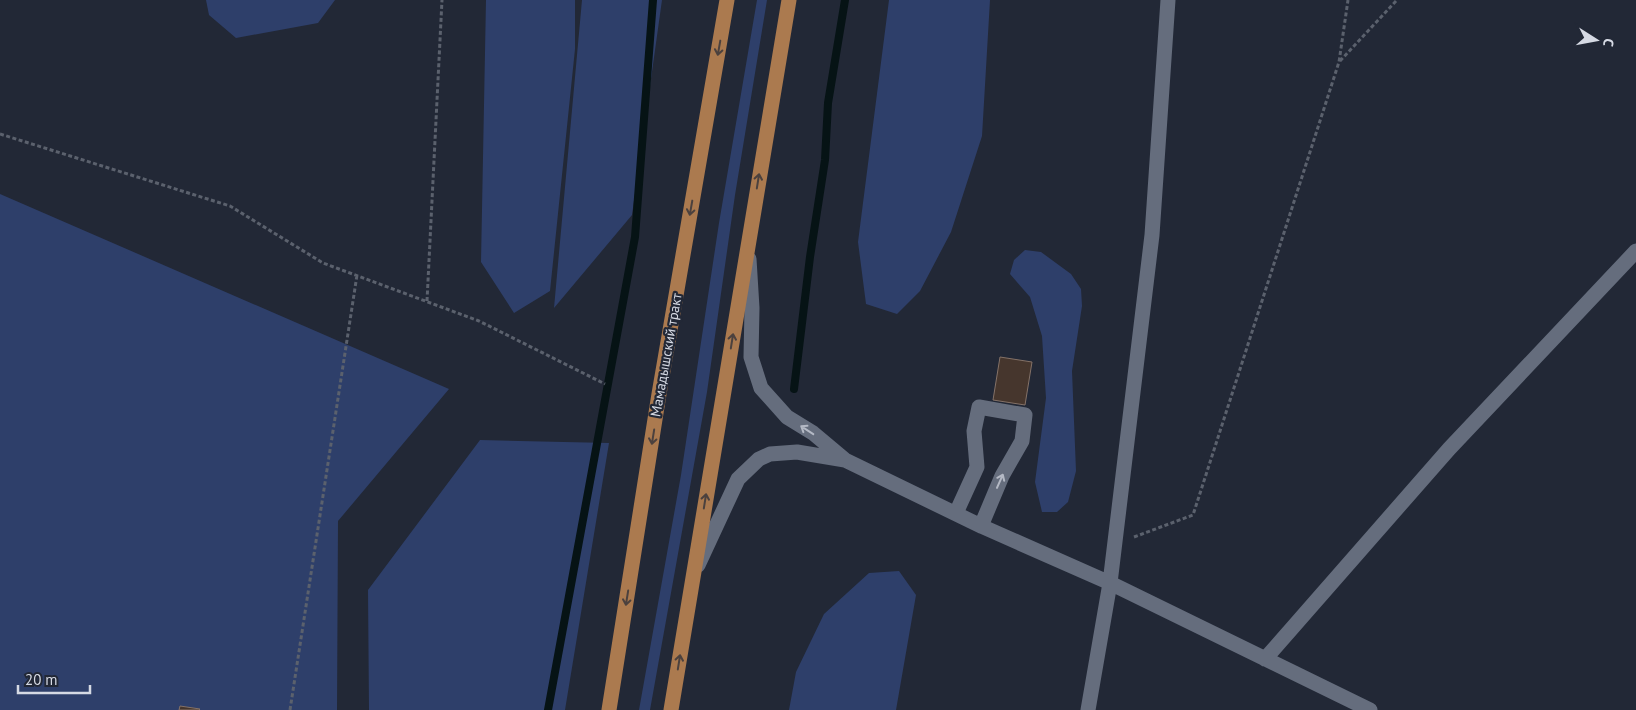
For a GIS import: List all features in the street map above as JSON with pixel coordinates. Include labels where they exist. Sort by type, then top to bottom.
[{"type":"main road","name":"Мамадышский тракт","points":[[609,710],[727,0]]},
{"type":"main road","points":[[672,710],[789,0]]},
{"type":"street","points":[[1088,710],[1110,583],[1152,235],[1168,0]]},
{"type":"street","points":[[748,242],[752,308],[750,357],[758,382],[772,402],[787,417],[813,433],[845,460],[981,526],[1110,583],[1370,710]]},
{"type":"street","points":[[1265,659],[1449,449],[1636,251]]},
{"type":"street","points":[[956,513],[976,466],[974,431],[979,407],[1025,416],[1022,441],[1002,476],[981,526]]},
{"type":"street","points":[[694,573],[732,490],[751,465],[770,454],[783,452],[811,454],[845,460]]},
{"type":"path","points":[[427,301],[442,0]]},
{"type":"path","points":[[1115,544],[1192,515],[1339,62],[1348,0]]},
{"type":"path","points":[[1339,62],[1397,0]]},
{"type":"path","points":[[0,134],[230,206],[323,263],[479,321],[605,384]]},
{"type":"path","points":[[290,710],[356,275]]},
{"type":"shaded area","points":[[206,0],[335,0],[318,23],[236,38],[209,15]]},
{"type":"shaded area","points":[[486,0],[575,0],[575,49],[550,291],[514,313],[481,262]]},
{"type":"shaded area","points":[[582,0],[662,0],[632,215],[554,308]]},
{"type":"shaded area","points":[[757,0],[767,0],[735,195],[707,392],[650,710],[639,710],[681,475],[719,223]]},
{"type":"shaded area","points":[[889,0],[990,0],[982,136],[951,232],[920,291],[897,314],[866,304],[858,242]]},
{"type":"shaded area","points":[[0,194],[449,389],[338,521],[337,710],[0,710]]},
{"type":"shaded area","points":[[1025,250],[1041,252],[1071,274],[1081,289],[1082,306],[1072,371],[1076,471],[1068,502],[1057,512],[1042,512],[1035,482],[1046,398],[1042,336],[1030,297],[1010,274],[1014,260]]},
{"type":"shaded area","points":[[480,440],[609,443],[565,710],[369,710],[368,590]]},
{"type":"shaded area","points":[[899,571],[916,595],[896,710],[789,710],[796,672],[824,614],[869,573]]},
{"type":"building","points":[[1000,357],[1032,362],[1025,405],[993,400]]},
{"type":"building","points":[[180,706],[200,709],[179,710]]},
{"type":"waterway","points":[[548,710],[635,237],[653,0]]},
{"type":"waterway","points":[[794,389],[810,257],[825,160],[828,103],[845,0]]}]
